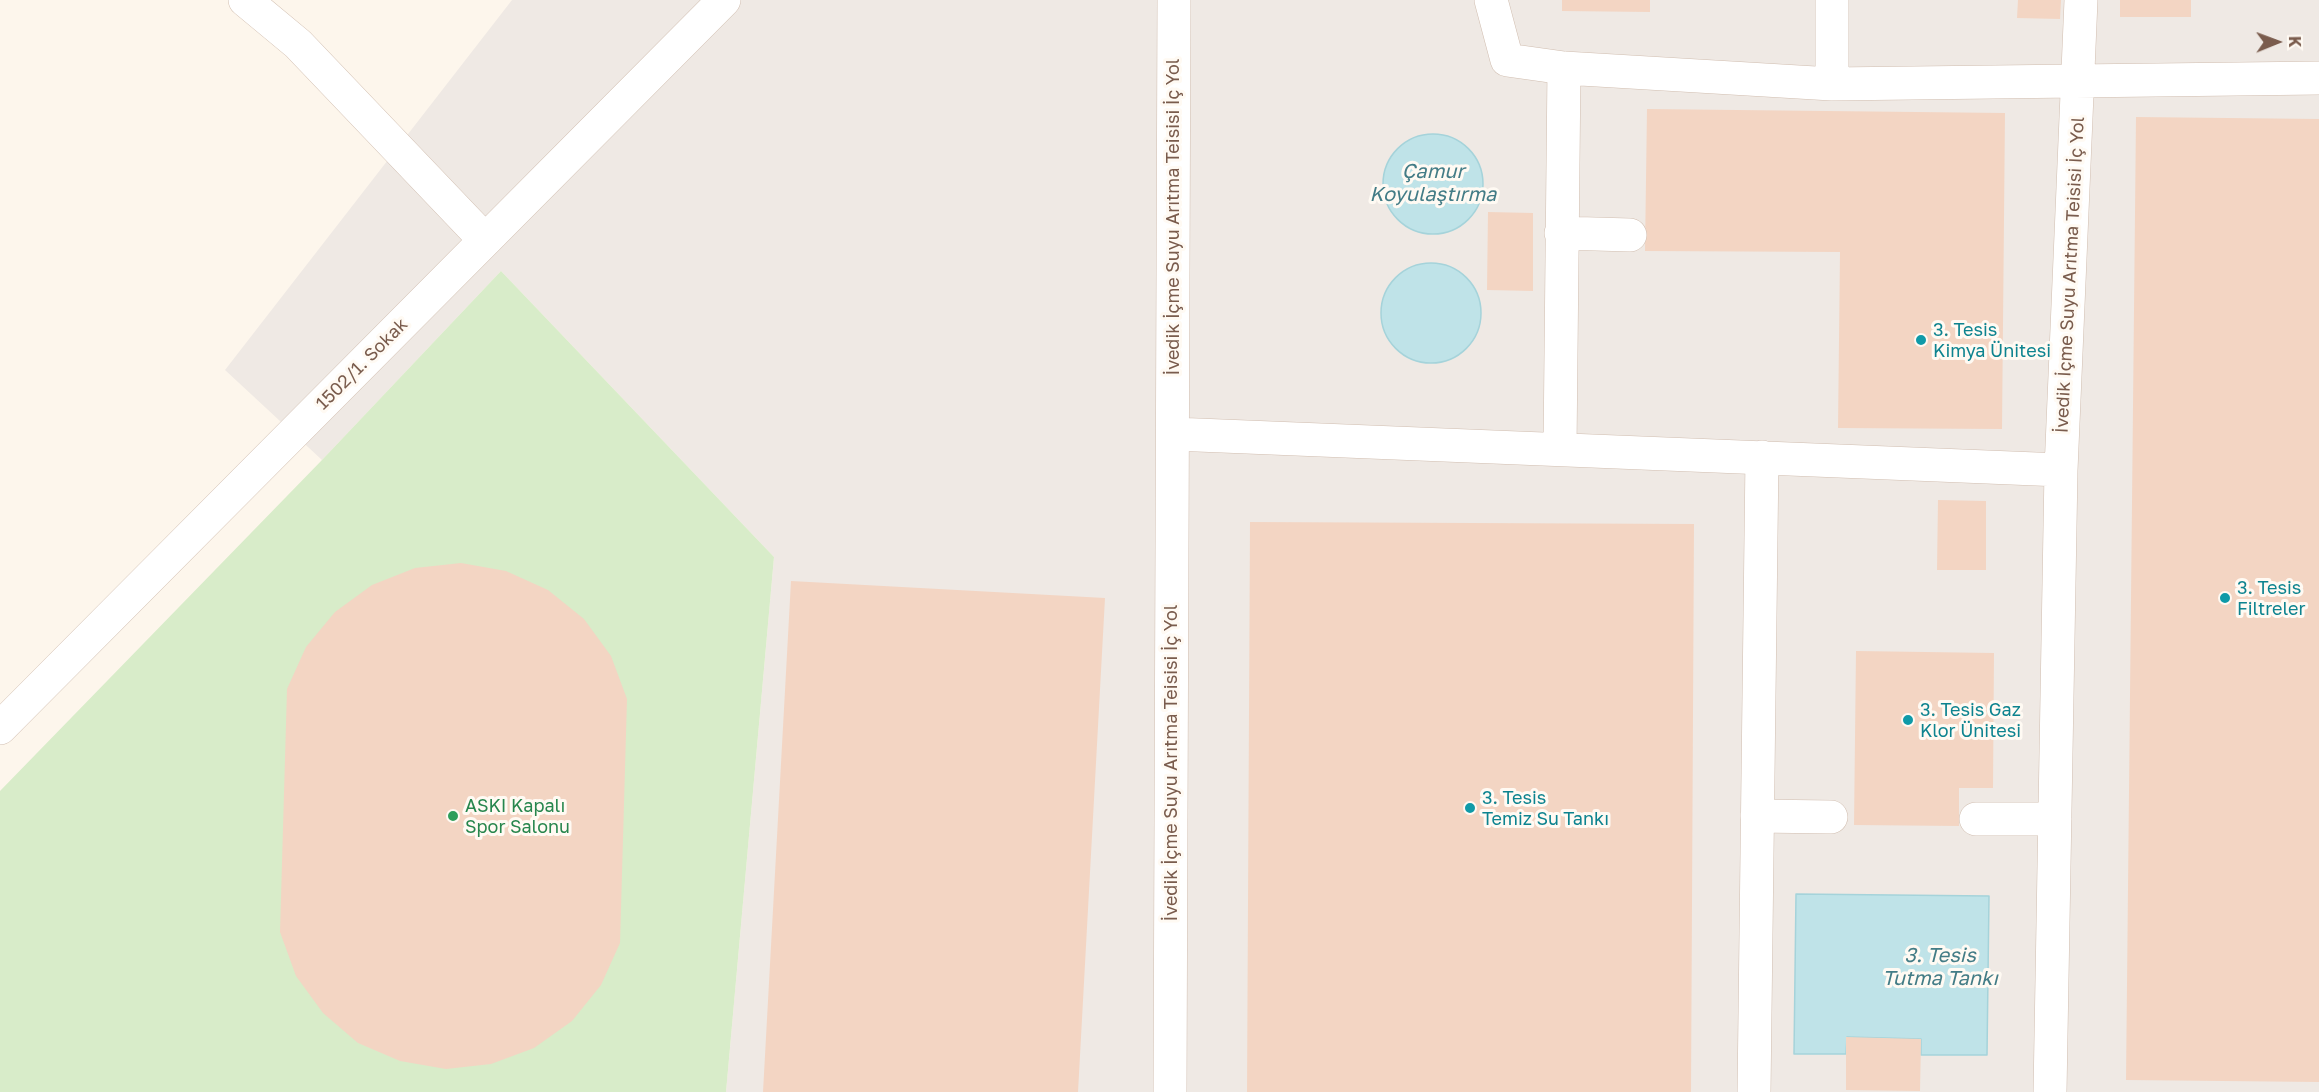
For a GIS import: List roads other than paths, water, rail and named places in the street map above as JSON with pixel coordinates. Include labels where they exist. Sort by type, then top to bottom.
[{"type":"lane","points":[[245,0],[298,44],[485,240]]},
{"type":"lane","name":"1502/1. Sokak","points":[[0,728],[724,0]]},
{"type":"lane","name":"İvedik İçme Suyu Arıtma Teisisi İç Yol","points":[[1170,1092],[1174,0]]},
{"type":"lane","points":[[1491,0],[1507,60],[1563,69],[1832,84],[2319,78]]},
{"type":"lane","points":[[1832,0],[1832,84]]},
{"type":"lane","name":"İvedik İçme Suyu Arıtma Teisisi İç Yol","points":[[2050,1092],[2061,470],[2081,0]]},
{"type":"lane","points":[[1560,450],[1563,69]]},
{"type":"lane","points":[[1562,233],[1630,235]]},
{"type":"lane","points":[[1173,434],[2061,470]]},
{"type":"lane","points":[[1755,1092],[1762,457]]},
{"type":"lane","points":[[1757,816],[1831,817]]},
{"type":"lane","points":[[1976,819],[2055,819]]},
{"type":"water","name":"Çamur Koyulaştırma","points":[[1433,134],[1452,138],[1468,149],[1479,165],[1483,184],[1479,203],[1468,219],[1452,230],[1433,234],[1414,230],[1398,219],[1387,203],[1383,184],[1387,165],[1398,149],[1414,138]]},
{"type":"water","points":[[1431,263],[1450,267],[1466,278],[1477,294],[1481,313],[1477,332],[1466,348],[1450,359],[1431,363],[1412,359],[1396,348],[1385,332],[1381,313],[1385,294],[1396,278],[1412,267]]},
{"type":"water","name":"3. Tesis Tutma Tankı","points":[[1796,894],[1989,896],[1987,1055],[1921,1055],[1921,1039],[1847,1037],[1846,1054],[1794,1054]]},
{"type":"place","name":"3. Tesis Kimya Ünitesi","points":[[1921,340]]},
{"type":"place","name":"3. Tesis Filtreler","points":[[2225,598]]},
{"type":"place","name":"3. Tesis Gaz Klor Ünitesi","points":[[1908,720]]},
{"type":"place","name":"3. Tesis Temiz Su Tankı","points":[[1470,808]]},
{"type":"place","name":"ASKI Kapalı Spor Salonu","points":[[453,816]]}]
